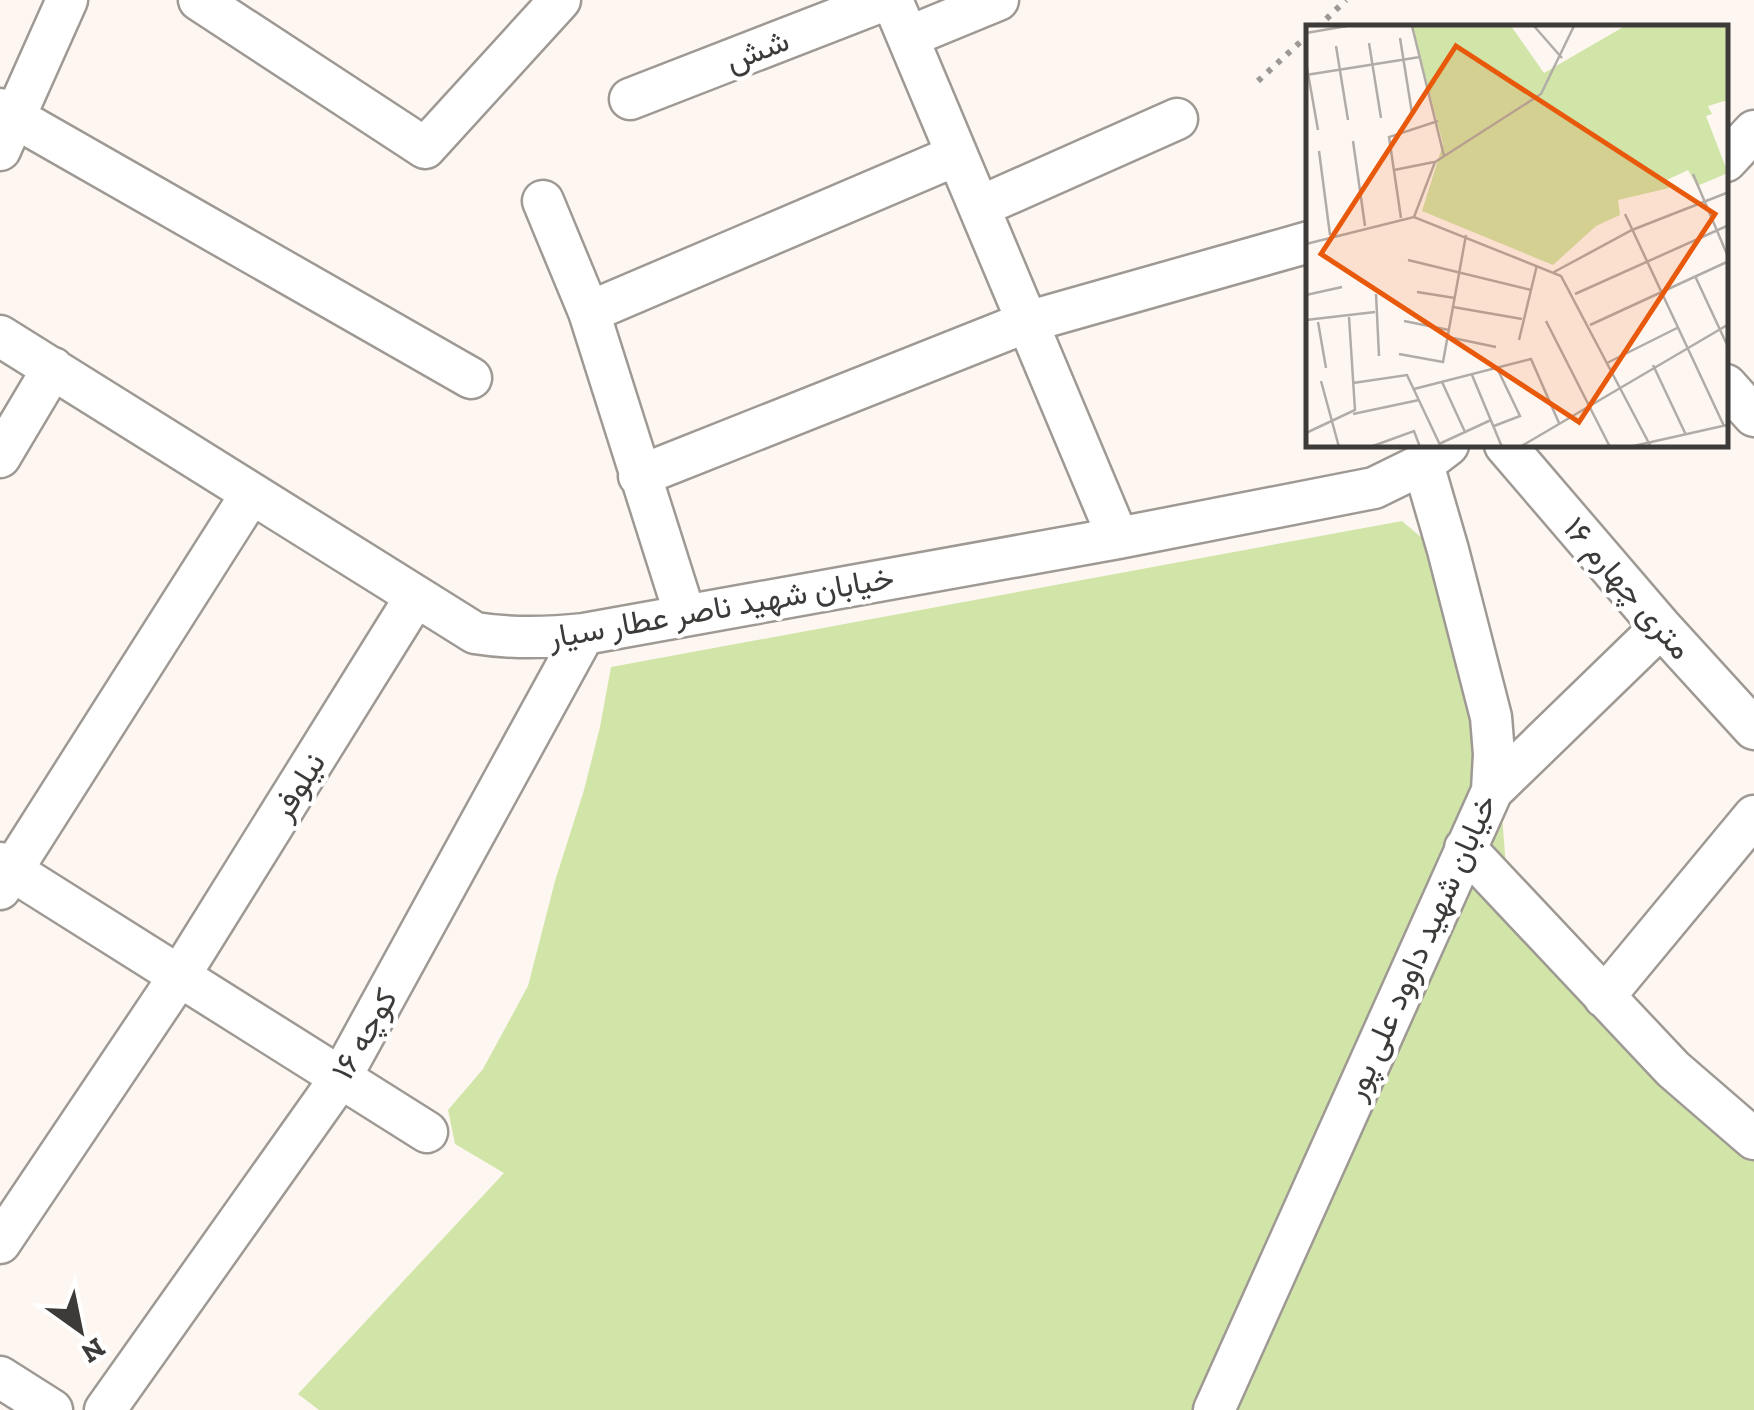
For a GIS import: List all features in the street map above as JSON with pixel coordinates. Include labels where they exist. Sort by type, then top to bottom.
[{"type":"street","points":[[67,0],[5,125],[471,378]]},
{"type":"street","points":[[200,0],[425,148],[560,0]]},
{"type":"street","name":"شش","points":[[630,99],[884,0]]},
{"type":"street","points":[[892,0],[1118,538]]},
{"type":"street","points":[[908,37],[998,0]]},
{"type":"street","points":[[979,207],[1177,120]]},
{"type":"street","points":[[1729,158],[1754,131]]},
{"type":"street","points":[[588,312],[957,155]]},
{"type":"street","points":[[543,201],[588,312],[685,615]]},
{"type":"street","points":[[639,476],[1027,322],[1306,243]]},
{"type":"street","name":"خیابان شهید ناصر عطار سیار","points":[[0,336],[475,633],[504,638],[584,634],[1374,488],[1435,455]]},
{"type":"street","points":[[0,457],[53,368]]},
{"type":"street","points":[[1729,388],[1754,416]]},
{"type":"street","name":"۱۶ متری چهارم","points":[[1508,448],[1661,627],[1754,728]]},
{"type":"street","name":"خیابان شهید داوود علی پور","points":[[1214,1410],[1492,791],[1491,717],[1448,550],[1435,455]]},
{"type":"street","points":[[251,494],[4,874],[180,975],[427,1132]]},
{"type":"street","name":"نیلوفر","points":[[0,1243],[180,975],[416,596]]},
{"type":"street","points":[[1492,791],[1661,627]]},
{"type":"street","name":"کوچه ۱۶","points":[[105,1410],[341,1077],[584,634]]},
{"type":"street","points":[[1604,996],[1754,816]]},
{"type":"street","points":[[1465,848],[1673,1069],[1754,1139]]},
{"type":"street","points":[[0,1377],[52,1410]]},
{"type":"path","points":[[1319,25],[1346,0]]},
{"type":"path","points":[[1258,82],[1306,37]]},
{"type":"green space","points":[[1402,521],[1435,549],[1501,803],[1509,904],[1754,1143],[1754,1410],[319,1410],[298,1394],[504,1173],[455,1144],[448,1110],[483,1069],[528,986],[584,790],[611,667]]}]
